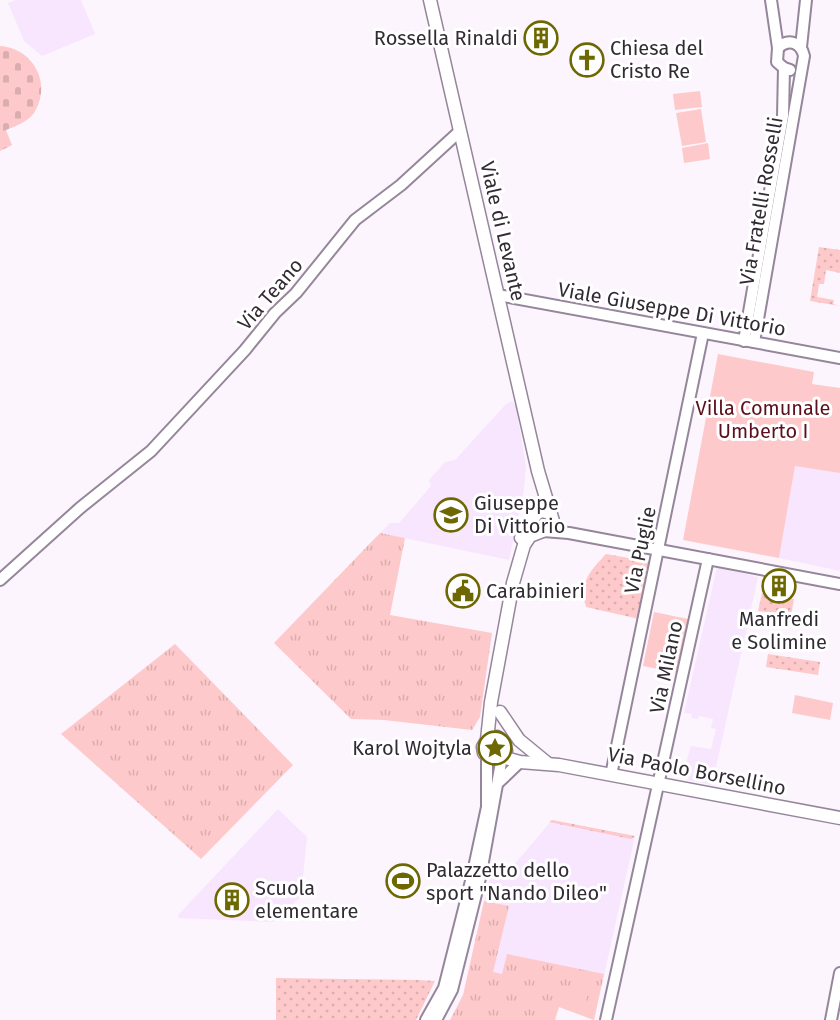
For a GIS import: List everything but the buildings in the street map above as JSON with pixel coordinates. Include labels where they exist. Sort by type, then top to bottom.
[{"type":"main road","name":"Viale di Levante","points":[[430,0],[538,471],[551,517]]},
{"type":"main road","name":"Viale di Levante","points":[[513,583],[513,567],[518,543],[534,517],[540,496],[538,471]]},
{"type":"main road","points":[[541,511],[551,517],[551,526],[543,531],[537,529],[534,517],[541,511]]},
{"type":"main road","name":"Viale di Levante","points":[[487,740],[513,583],[524,545],[530,536],[543,531]]},
{"type":"main road","name":"Viale di Levante","points":[[495,682],[504,742]]},
{"type":"main road","points":[[500,712],[519,740],[547,763]]},
{"type":"main road","points":[[494,737],[547,763],[520,762],[502,757],[493,760],[487,757],[483,747],[487,740],[494,737]]},
{"type":"main road","points":[[502,757],[506,751],[504,742]]},
{"type":"main road","name":"Via Paolo Borsellino","points":[[547,763],[840,818]]},
{"type":"street","points":[[771,4],[778,48],[777,62],[784,68],[793,69],[801,65],[804,56],[801,47],[806,0]]},
{"type":"street","points":[[778,48],[790,42],[801,47]]},
{"type":"street","name":"Via Fratelli Rosselli","points":[[749,341],[794,118],[801,65]]},
{"type":"street","name":"Via Fratelli Rosselli","points":[[749,341],[783,116],[784,68]]},
{"type":"street","name":"Via Teano","points":[[0,580],[151,451],[202,397],[275,313],[297,293],[355,220],[401,185],[460,131]]},
{"type":"street","name":"Viale Giuseppe Di Vittorio","points":[[498,295],[840,358]]},
{"type":"street","name":"Via Puglie","points":[[611,775],[703,333]]},
{"type":"street","points":[[551,517],[569,533]]},
{"type":"street","points":[[543,531],[569,533],[659,549],[840,584]]},
{"type":"street","name":"Via Milano","points":[[606,1020],[708,559]]},
{"type":"street","points":[[426,1020],[444,988],[472,877],[487,807],[487,757]]},
{"type":"street","points":[[436,1020],[452,990],[480,878],[502,757]]},
{"type":"street","points":[[499,782],[520,762]]},
{"type":"street","points":[[831,1020],[840,974]]},
{"type":"shaded area","points":[[16,0],[81,0],[95,34],[42,56],[24,41],[8,3]]},
{"type":"shaded area","points":[[512,401],[516,406],[526,466],[524,490],[509,560],[380,533],[390,523],[399,523],[431,486],[429,480],[445,462],[455,460],[506,404]]},
{"type":"shaded area","points":[[795,465],[840,473],[840,571],[779,558]]},
{"type":"shaded area","points":[[717,567],[758,577],[712,785],[688,780],[691,767],[685,766],[691,746],[711,749],[716,729],[711,728],[713,719],[699,716],[698,719],[691,718],[692,714],[684,713]]},
{"type":"shaded area","points":[[278,809],[307,837],[301,897],[273,922],[179,918],[178,915]]},
{"type":"shaded area","points":[[552,820],[635,836],[594,1020],[469,972],[490,875],[503,878]]},
{"type":"green space","points":[[0,46],[12,48],[30,60],[40,80],[41,91],[34,113],[21,123],[6,130],[12,145],[0,151]]},
{"type":"green space","points":[[700,91],[702,107],[675,110],[673,94]]},
{"type":"green space","points":[[701,109],[706,142],[682,146],[676,113]]},
{"type":"green space","points":[[708,143],[710,159],[684,163],[682,148]]},
{"type":"green space","points":[[819,247],[840,250],[840,273],[826,270],[824,284],[819,284],[817,297],[834,300],[833,304],[840,306],[810,301]]},
{"type":"green space","name":"Villa Comunale Umberto I","points":[[718,354],[814,372],[812,384],[840,388],[840,473],[795,466],[779,558],[683,540]]},
{"type":"green space","points":[[380,533],[405,538],[390,615],[492,633],[480,717],[472,730],[384,720],[351,719],[274,643]]},
{"type":"green space","points":[[606,554],[652,562],[639,619],[586,607],[584,591],[587,578]]},
{"type":"green space","points":[[762,593],[794,599],[791,616],[758,611]]},
{"type":"green space","points":[[654,612],[688,619],[678,673],[643,666]]},
{"type":"green space","points":[[175,644],[293,765],[201,859],[61,734]]},
{"type":"green space","points":[[768,654],[820,662],[818,675],[766,667]]},
{"type":"green space","points":[[795,695],[833,703],[830,720],[792,713]]},
{"type":"green space","points":[[552,820],[635,836],[631,839],[549,822]]},
{"type":"green space","points":[[484,901],[509,906],[493,972],[502,974],[507,954],[604,974],[594,1020],[559,1007],[555,1020],[450,1020],[463,995]]},
{"type":"green space","points":[[574,974],[591,977],[585,1007],[568,1003]]},
{"type":"green space","points":[[276,978],[435,981],[416,1020],[276,1020]]},
{"type":"place","name":"Rossella Rinaldi","points":[[541,38]]},
{"type":"place","name":"Chiesa del Cristo Re","points":[[587,60]]},
{"type":"place","name":"Giuseppe Di Vittorio","points":[[451,515]]},
{"type":"place","name":"Manfredi e Solimine","points":[[779,586]]},
{"type":"place","name":"Carabinieri","points":[[463,591]]},
{"type":"place","name":"Karol Wojtyla","points":[[495,748]]},
{"type":"place","name":"Palazzetto dello sport \"Nando Dileo\"","points":[[403,881]]},
{"type":"place","name":"Scuola elementare","points":[[232,900]]}]
